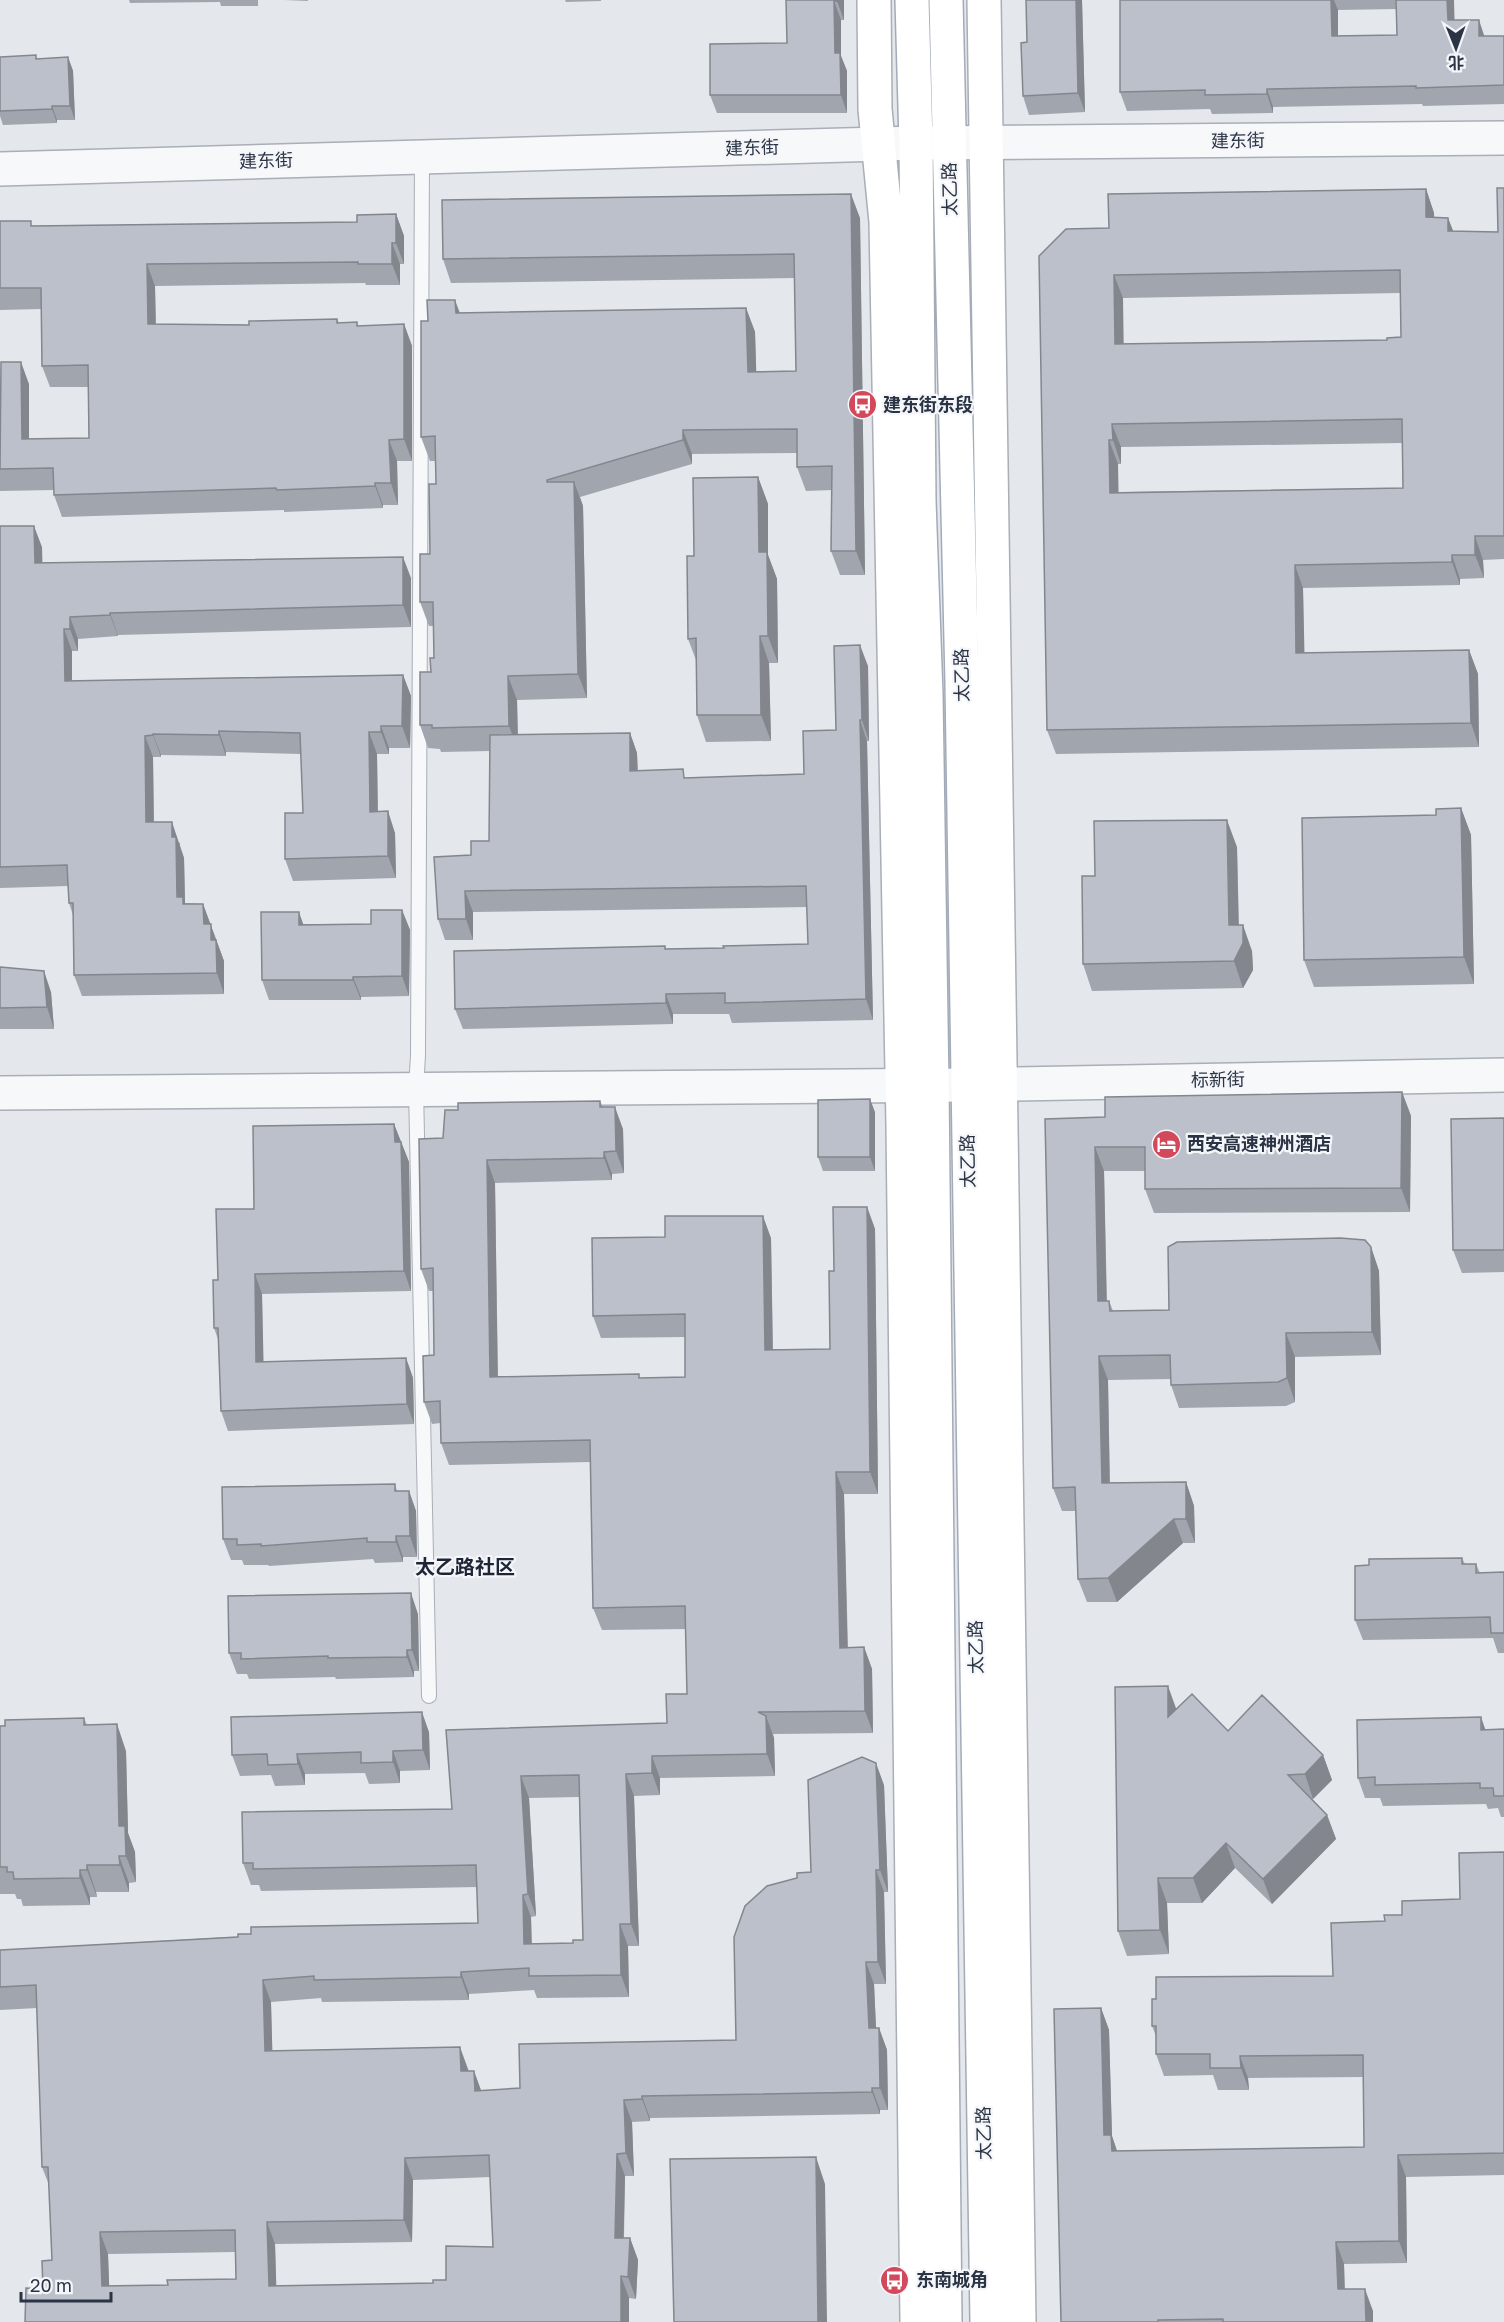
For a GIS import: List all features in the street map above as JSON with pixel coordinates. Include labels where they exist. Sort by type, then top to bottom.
[{"type":"main road","points":[[874,0],[875,109],[886,222],[917,1085],[917,2322]]},
{"type":"main road","name":"太乙路","points":[[912,0],[916,143],[919,501],[926,694],[917,1085],[945,2322]]},
{"type":"main road","name":"太乙路","points":[[946,0],[962,683],[987,2322]]},
{"type":"main road","points":[[984,0],[1020,2322]]},
{"type":"street","name":"建东街","points":[[0,169],[916,143],[1504,138]]},
{"type":"street","name":"标新街","points":[[0,1093],[1001,1085],[1504,1075]]},
{"type":"lane","points":[[422,157],[416,1089],[429,1696]]},
{"type":"building","points":[[786,0],[837,0],[834,1],[835,53],[840,53],[841,95],[710,95],[710,44],[787,43]]},
{"type":"building","points":[[1026,0],[1076,0],[1078,93],[1023,96],[1021,43],[1027,42]]},
{"type":"building","points":[[1120,0],[1331,0],[1332,36],[1397,35],[1396,0],[1447,0],[1448,20],[1479,20],[1479,36],[1504,36],[1504,85],[1267,89],[1267,94],[1205,95],[1205,90],[1120,92]]},
{"type":"building","points":[[36,55],[36,59],[68,57],[70,106],[0,111],[0,57]]},
{"type":"building","points":[[1497,188],[1504,188],[1504,536],[1475,536],[1475,555],[1452,555],[1452,562],[1295,565],[1296,653],[1469,650],[1471,723],[1047,730],[1039,256],[1066,229],[1109,228],[1108,194],[1426,189],[1426,217],[1448,218],[1448,231],[1498,232]],"holes":[[[1400,270],[1401,337],[1387,338],[1387,340],[1115,344],[1114,275]],[[1402,419],[1403,488],[1110,493],[1109,440],[1113,440],[1112,424]]]},
{"type":"building","points":[[851,194],[856,551],[831,551],[832,466],[797,467],[797,429],[683,430],[683,440],[547,480],[547,482],[574,482],[578,674],[508,676],[509,726],[432,728],[432,725],[420,725],[420,672],[431,672],[430,658],[434,658],[433,602],[420,602],[420,554],[430,554],[429,484],[436,484],[435,436],[421,437],[421,321],[428,321],[427,300],[455,300],[456,313],[746,308],[748,372],[796,371],[794,254],[443,259],[442,200]]},
{"type":"building","points":[[396,214],[396,243],[392,243],[392,264],[358,264],[358,262],[147,264],[148,324],[249,325],[249,321],[337,319],[337,323],[357,322],[357,326],[404,324],[404,439],[389,440],[391,483],[375,483],[375,486],[277,490],[276,488],[54,495],[53,468],[0,469],[1,362],[21,362],[22,439],[89,438],[88,365],[42,366],[41,288],[0,288],[0,221],[31,221],[31,226],[357,222],[357,215]]},
{"type":"building","points":[[758,477],[759,552],[767,552],[768,636],[760,636],[761,715],[697,715],[696,638],[688,639],[687,556],[694,556],[693,478]]},
{"type":"building","points":[[0,526],[34,526],[35,563],[403,557],[403,605],[110,613],[110,615],[70,617],[70,629],[64,629],[65,681],[403,675],[402,726],[381,726],[381,732],[369,732],[370,812],[388,811],[388,856],[285,859],[285,813],[303,813],[300,733],[219,731],[219,735],[153,734],[145,736],[146,822],[172,822],[172,837],[176,837],[177,897],[183,897],[183,904],[203,904],[204,924],[211,924],[211,940],[216,940],[217,973],[74,975],[73,903],[69,903],[67,865],[0,867]]},
{"type":"building","points":[[860,645],[866,999],[725,1003],[725,993],[666,994],[666,1003],[455,1009],[454,951],[665,946],[665,949],[724,948],[723,946],[808,944],[806,886],[465,891],[466,919],[438,919],[434,857],[471,855],[471,841],[489,841],[490,735],[630,733],[630,771],[683,769],[684,778],[804,774],[803,731],[836,730],[834,646]]},
{"type":"building","points":[[1461,808],[1464,957],[1304,960],[1302,818],[1436,815],[1436,809]]},
{"type":"building","points":[[1227,820],[1229,925],[1243,925],[1243,943],[1234,961],[1083,964],[1082,876],[1095,876],[1094,821]]},
{"type":"building","points":[[371,910],[402,910],[402,976],[353,977],[353,980],[262,980],[261,912],[299,912],[299,925],[371,924]]},
{"type":"building","points":[[0,967],[44,971],[47,1007],[0,1008]]},
{"type":"building","points":[[1402,1092],[1401,1188],[1145,1189],[1145,1147],[1095,1147],[1098,1301],[1109,1301],[1110,1311],[1169,1310],[1168,1247],[1177,1242],[1340,1238],[1365,1240],[1371,1247],[1372,1332],[1286,1333],[1287,1378],[1278,1382],[1171,1385],[1170,1355],[1099,1356],[1102,1483],[1186,1482],[1186,1519],[1174,1519],[1108,1578],[1078,1579],[1075,1487],[1053,1488],[1045,1119],[1105,1117],[1105,1097]]},
{"type":"building","points":[[870,1099],[870,1157],[818,1157],[818,1100]]},
{"type":"building","points":[[600,1101],[600,1107],[615,1107],[616,1151],[604,1152],[604,1158],[487,1160],[490,1377],[639,1374],[639,1378],[685,1377],[685,1314],[593,1316],[592,1238],[665,1237],[665,1216],[763,1216],[765,1350],[830,1349],[829,1271],[834,1271],[833,1207],[867,1207],[870,1472],[836,1472],[840,1648],[864,1647],[865,1711],[758,1712],[766,1716],[767,1754],[652,1756],[652,1773],[626,1774],[631,1924],[620,1924],[621,1975],[529,1976],[529,1968],[461,1972],[461,1977],[314,1980],[314,1976],[263,1980],[265,2051],[460,2047],[461,2071],[474,2071],[475,2091],[520,2088],[519,2044],[736,2040],[734,1937],[745,1906],[767,1886],[797,1878],[797,1873],[811,1872],[808,1780],[862,1757],[876,1763],[880,1870],[876,1870],[878,1962],[866,1962],[869,2028],[879,2028],[880,2088],[872,2088],[872,2092],[642,2096],[642,2099],[624,2100],[626,2153],[617,2154],[615,2238],[630,2238],[628,2277],[621,2276],[621,2322],[25,2322],[26,2288],[43,2289],[42,2261],[52,2260],[48,2167],[42,2167],[36,1985],[0,1987],[0,1950],[238,1937],[238,1934],[251,1934],[251,1927],[478,1923],[476,1865],[253,1869],[253,1863],[243,1863],[242,1812],[452,1809],[446,1730],[667,1723],[666,1694],[687,1694],[685,1606],[593,1608],[590,1440],[441,1443],[440,1401],[424,1402],[423,1356],[434,1355],[433,1268],[421,1269],[419,1139],[443,1138],[445,1110],[458,1110],[458,1103]],"holes":[[[579,1775],[583,1940],[573,1940],[573,1943],[524,1944],[523,1895],[528,1894],[521,1776]],[[489,2155],[493,2247],[446,2246],[446,2280],[433,2280],[433,2283],[269,2286],[267,2222],[404,2220],[405,2158]],[[235,2230],[236,2279],[167,2280],[168,2285],[102,2286],[100,2232]]]},
{"type":"building","points":[[1504,1118],[1504,1250],[1453,1250],[1451,1119]]},
{"type":"building","points":[[394,1124],[395,1142],[401,1142],[404,1271],[255,1274],[256,1362],[406,1358],[407,1404],[221,1411],[218,1328],[214,1328],[213,1280],[218,1280],[216,1209],[254,1209],[253,1126]]},
{"type":"building","points":[[395,1484],[395,1491],[409,1491],[410,1536],[396,1536],[396,1542],[367,1542],[367,1538],[261,1546],[261,1544],[237,1545],[237,1539],[223,1539],[222,1487]]},
{"type":"building","points":[[1462,1558],[1462,1564],[1476,1564],[1476,1573],[1504,1572],[1504,1633],[1491,1633],[1490,1617],[1355,1620],[1355,1566],[1369,1565],[1369,1559]]},
{"type":"building","points":[[411,1593],[412,1650],[407,1650],[407,1657],[328,1658],[328,1656],[241,1659],[241,1653],[229,1653],[228,1596]]},
{"type":"building","points":[[1168,1686],[1168,1717],[1192,1694],[1228,1731],[1262,1695],[1323,1755],[1305,1774],[1288,1775],[1327,1815],[1263,1879],[1226,1843],[1193,1878],[1158,1878],[1160,1930],[1118,1931],[1115,1687]]},
{"type":"building","points":[[422,1712],[423,1750],[393,1751],[393,1762],[361,1763],[361,1752],[297,1754],[298,1764],[268,1765],[267,1754],[232,1755],[231,1717]]},
{"type":"building","points":[[1481,1717],[1481,1730],[1504,1729],[1504,1796],[1494,1796],[1493,1788],[1480,1788],[1480,1783],[1375,1785],[1375,1777],[1358,1778],[1357,1720]]},
{"type":"building","points":[[84,1718],[84,1725],[117,1724],[119,1826],[125,1826],[126,1856],[119,1856],[120,1865],[87,1865],[87,1870],[80,1870],[80,1878],[14,1879],[13,1872],[7,1872],[7,1867],[0,1867],[0,1726],[5,1726],[5,1720]]},
{"type":"building","points":[[1504,1852],[1504,2153],[1398,2155],[1399,2241],[1336,2242],[1338,2289],[1365,2289],[1366,2322],[1223,2322],[1223,2319],[1061,2322],[1054,2009],[1101,2008],[1104,2135],[1111,2135],[1112,2151],[1364,2147],[1363,2055],[1240,2056],[1241,2068],[1210,2068],[1210,2054],[1156,2054],[1156,2026],[1152,2026],[1152,1999],[1156,1999],[1156,1977],[1333,1976],[1331,1923],[1385,1921],[1384,1915],[1402,1915],[1402,1901],[1460,1899],[1459,1853]]},
{"type":"building","points":[[816,2157],[818,2322],[674,2322],[670,2159]]},
{"type":"place","name":"建东街东段","points":[[862,405]]},
{"type":"place","name":"西安高速神州酒店","points":[[1166,1144]]},
{"type":"place","name":"东南城角","points":[[895,2280]]},
{"type":"district","name":"太乙路社区","points":[[465,1567]]}]
